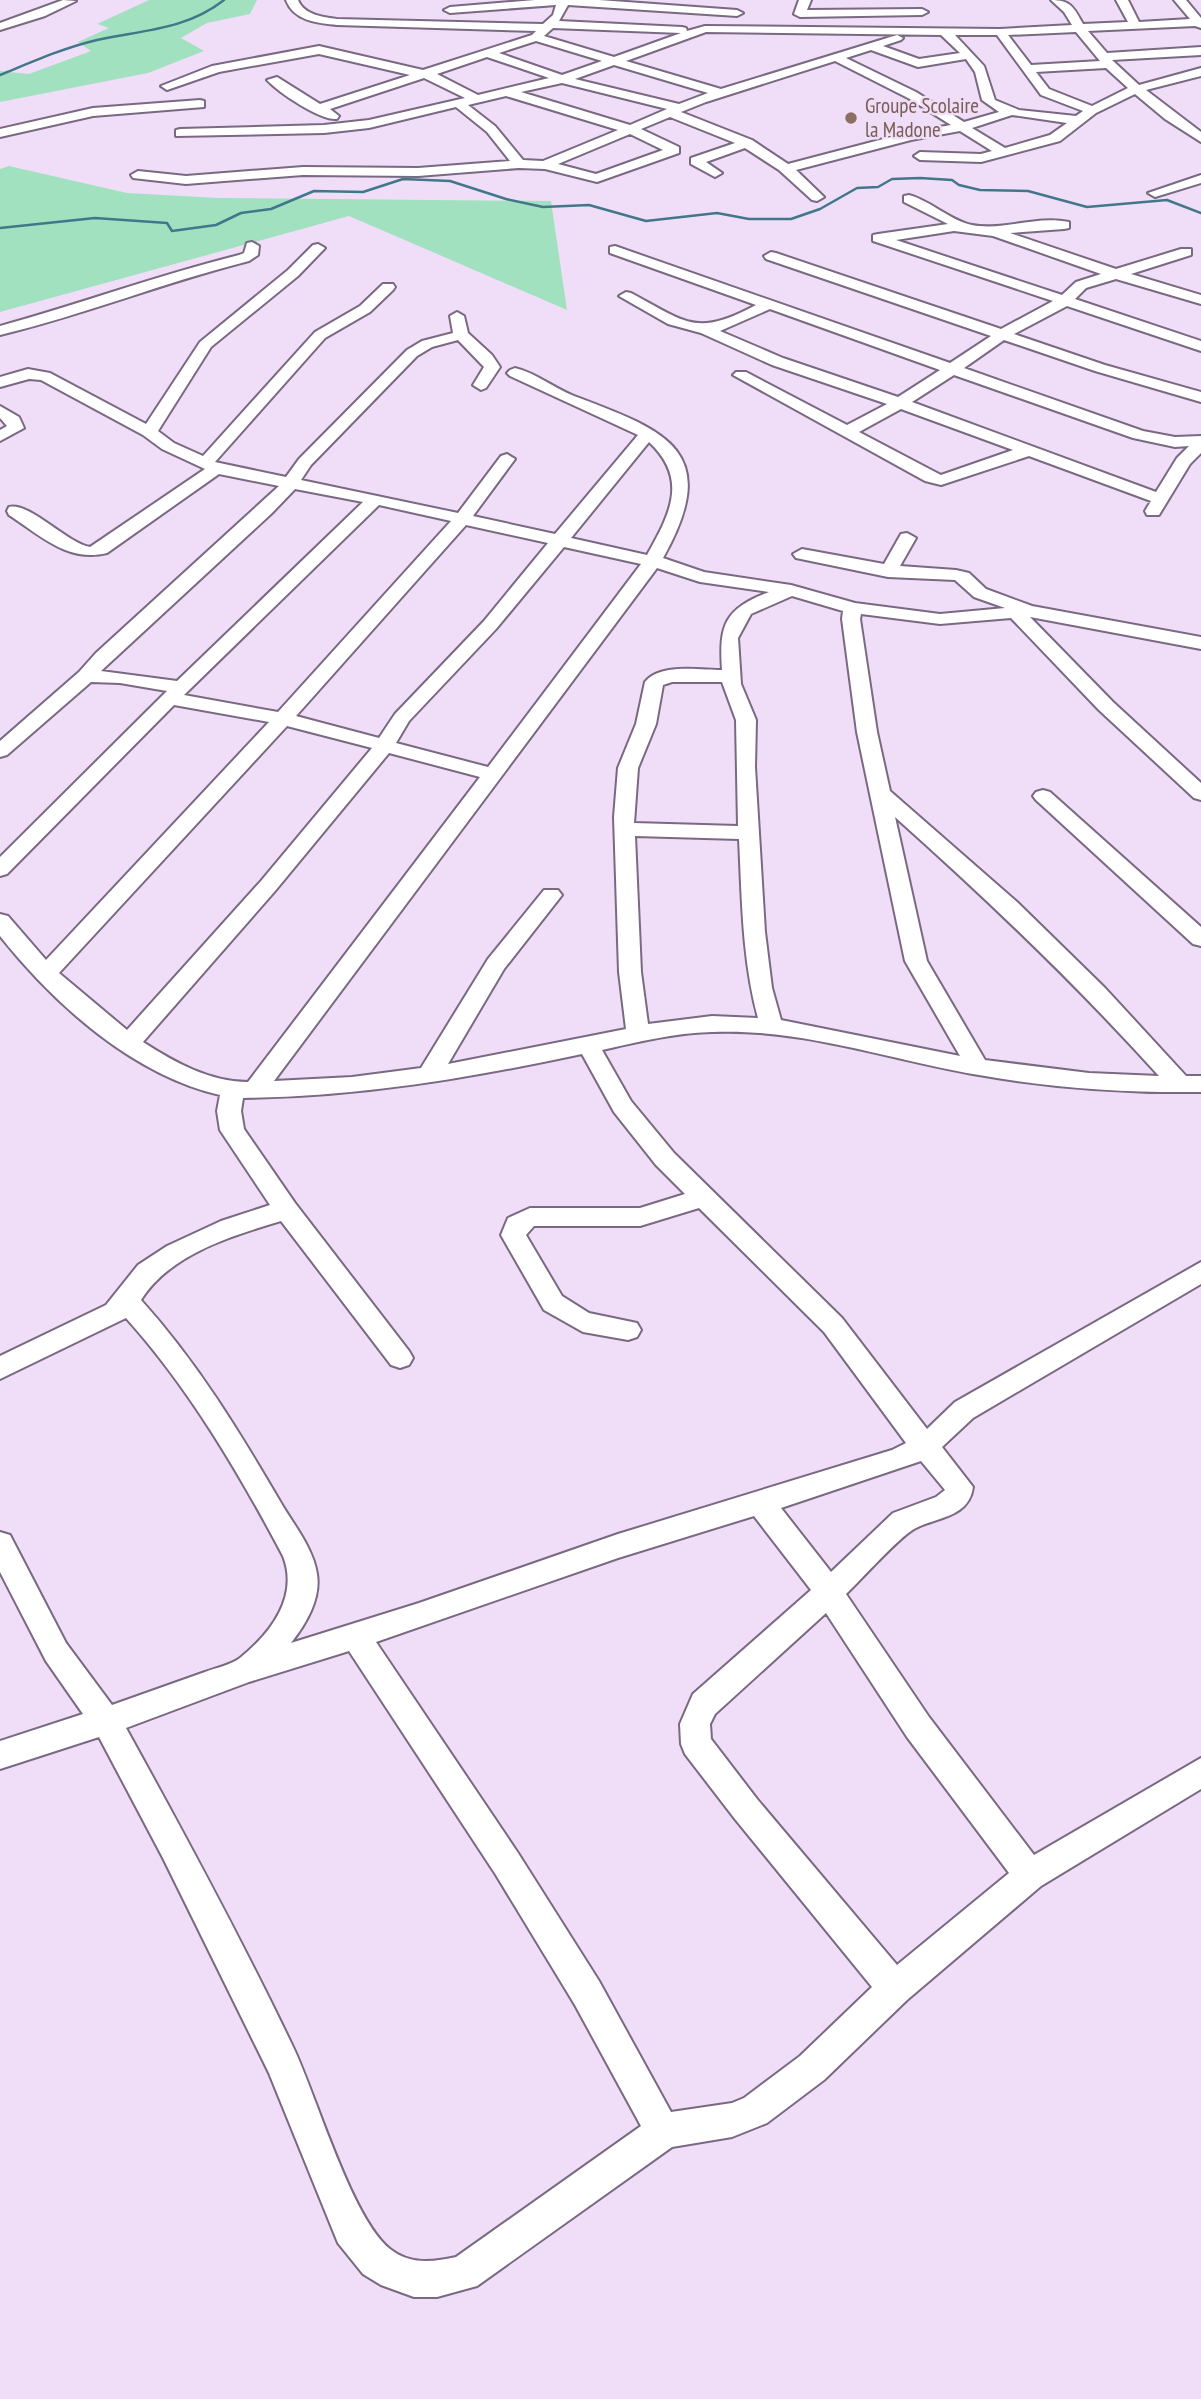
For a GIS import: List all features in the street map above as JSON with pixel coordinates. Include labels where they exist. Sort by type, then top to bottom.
[{"type":"street","points":[[292,0],[295,8],[308,17],[330,22],[481,24],[544,30],[707,29],[922,33],[1200,23]]},
{"type":"street","points":[[800,14],[805,0]]},
{"type":"street","points":[[1058,0],[1072,13],[1080,29],[1105,60],[1169,116],[1201,138]]},
{"type":"street","points":[[1122,0],[1135,25]]},
{"type":"street","points":[[1180,0],[1200,23]]},
{"type":"street","points":[[1,28],[71,1]]},
{"type":"street","points":[[318,109],[425,74],[544,30],[558,16],[565,1]]},
{"type":"street","points":[[450,9],[565,1],[749,13]]},
{"type":"street","points":[[787,13],[921,6],[922,33]]},
{"type":"street","points":[[180,133],[352,127],[510,93],[562,79],[707,29],[719,13]]},
{"type":"street","points":[[544,30],[612,60],[720,93]]},
{"type":"street","points":[[945,32],[963,46],[982,73],[986,96],[991,103],[1014,111],[1077,120]]},
{"type":"street","points":[[1000,32],[1045,92],[1092,110]]},
{"type":"street","points":[[545,165],[720,93],[874,47],[907,33]]},
{"type":"street","points":[[874,47],[918,64],[969,55]]},
{"type":"street","points":[[167,86],[216,69],[319,50],[425,74],[440,79],[478,100]]},
{"type":"street","points":[[1026,69],[1201,51]]},
{"type":"street","points":[[487,52],[562,79],[674,110],[747,142],[789,168],[817,197]]},
{"type":"street","points":[[837,58],[912,96],[1005,153]]},
{"type":"street","points":[[920,156],[970,158],[1005,153],[1059,136],[1092,110],[1137,89],[1201,72]]},
{"type":"street","points":[[1182,75],[1201,88]]},
{"type":"street","points":[[151,80],[200,104],[221,132]]},
{"type":"street","points":[[274,80],[318,109],[352,127]]},
{"type":"street","points":[[138,175],[174,180],[303,172],[418,172],[519,164],[545,165],[597,178],[674,150],[630,129],[510,93]]},
{"type":"street","points":[[1,133],[93,112],[200,104]]},
{"type":"street","points":[[459,104],[491,129],[519,164]]},
{"type":"street","points":[[789,168],[910,136],[962,127],[1014,111]]},
{"type":"street","points":[[715,173],[696,161],[747,142]]},
{"type":"street","points":[[1155,193],[1201,179]]},
{"type":"street","points":[[909,199],[965,227]]},
{"type":"street","points":[[995,232],[1021,226],[1064,225]]},
{"type":"street","points":[[1201,300],[1112,273],[995,232],[965,227],[878,238],[880,241],[1201,346]]},
{"type":"street","points":[[0,331],[141,289],[180,274],[244,258],[251,255],[252,246]]},
{"type":"street","points":[[149,432],[205,345],[293,273],[318,248]]},
{"type":"street","points":[[615,250],[1139,435],[1175,442],[1201,442]]},
{"type":"street","points":[[847,432],[900,403],[1005,333],[1063,302],[1074,289],[1112,273],[1186,251]]},
{"type":"street","points":[[771,256],[1005,333],[1100,368],[1201,397]]},
{"type":"street","points":[[15,512],[73,549],[90,552],[101,549],[210,466],[320,335],[365,309],[388,287]]},
{"type":"street","points":[[626,296],[671,320],[706,330],[742,348],[824,380],[900,403],[1027,451],[1157,505],[1183,461],[1201,442]]},
{"type":"street","points":[[706,330],[725,326],[769,304]]},
{"type":"street","points":[[457,316],[461,335],[487,358],[492,367],[481,385]]},
{"type":"street","points":[[0,751],[86,676],[202,566],[259,518],[293,483],[305,462],[412,353],[427,344],[461,335]]},
{"type":"street","points":[[400,1358],[286,1209],[232,1130],[229,1111],[493,774],[652,562],[673,520],[681,481],[666,449],[647,434],[608,411],[567,398],[515,373]]},
{"type":"street","points":[[0,382],[28,374],[45,376],[149,432],[168,446],[210,466],[375,499],[652,562],[700,577],[791,590],[853,608],[940,619],[1024,613],[1201,643]]},
{"type":"street","points":[[741,375],[941,480],[1027,451]]},
{"type":"street","points":[[0,411],[13,420],[16,428],[0,436]]},
{"type":"street","points":[[128,1044],[268,886],[383,747],[402,718],[490,625],[560,543],[647,434]]},
{"type":"street","points":[[47,972],[282,719],[462,519],[507,459]]},
{"type":"street","points":[[0,869],[174,693],[375,499]]},
{"type":"street","points":[[888,572],[907,538]]},
{"type":"street","points":[[802,554],[834,563],[888,572],[956,575],[963,577],[980,593],[1024,613],[1106,706],[1201,794]]},
{"type":"street","points":[[771,1025],[761,988],[756,943],[745,767],[746,720],[745,712],[735,695],[729,638],[734,625],[745,610],[759,601],[791,590]]},
{"type":"street","points":[[853,608],[851,619],[867,732],[916,961],[978,1067]]},
{"type":"street","points":[[86,676],[120,677],[493,774]]},
{"type":"street","points":[[638,1035],[629,961],[626,829],[628,768],[646,724],[654,682],[670,676],[732,676]]},
{"type":"street","points":[[880,793],[1009,907],[1191,1084]]},
{"type":"street","points":[[1044,796],[1201,939]]},
{"type":"street","points":[[626,829],[750,834]]},
{"type":"street","points":[[429,1075],[496,964],[551,895]]},
{"type":"street","points":[[0,921],[13,939],[66,993],[128,1044],[178,1073],[205,1083],[244,1089],[374,1084],[701,1024],[771,1025],[978,1067],[1126,1084],[1191,1084]]},
{"type":"street","points":[[588,1045],[622,1105],[665,1159],[701,1198],[756,1248],[832,1325],[890,1404],[959,1487],[958,1495],[946,1505],[903,1521],[829,1592],[704,1704],[695,1724],[696,1744],[746,1809],[895,1988]]},
{"type":"street","points":[[628,1330],[583,1322],[553,1303],[513,1235],[517,1225],[530,1217],[640,1217],[701,1198]]},
{"type":"street","points":[[0,1368],[115,1312],[127,1302],[150,1268],[172,1255],[258,1217],[275,1215],[286,1209]]},
{"type":"street","points":[[0,1755],[106,1721],[249,1669],[356,1637],[618,1546],[900,1459],[926,1446],[964,1410],[1201,1272]]},
{"type":"street","points":[[127,1302],[190,1377],[230,1438],[294,1552],[303,1575],[301,1601],[286,1628],[249,1669]]},
{"type":"street","points":[[760,1502],[829,1592],[918,1727],[1030,1875]]},
{"type":"street","points":[[0,1545],[56,1652],[106,1721],[174,1847],[240,1983],[262,2018],[351,2230],[376,2261],[414,2279],[437,2279],[464,2273],[663,2132],[683,2126],[732,2120],[755,2111],[812,2068],[895,1988],[985,1916],[1030,1875],[1201,1772]]},
{"type":"street","points":[[356,1637],[508,1864],[587,1993],[663,2132]]},
{"type":"green space","points":[[149,0],[257,0],[250,14],[207,23],[181,38],[204,51],[148,73],[0,102],[0,71],[29,74],[91,51],[78,42],[109,28],[97,24]]},
{"type":"green space","points":[[9,166],[127,193],[219,198],[551,201],[567,310],[349,216],[0,312],[0,169]]},
{"type":"waterway","points":[[0,75],[84,43],[163,28],[194,18],[224,0]]},
{"type":"waterway","points":[[0,228],[95,218],[167,223],[172,231],[216,225],[241,213],[271,209],[314,191],[363,192],[403,179],[450,181],[506,199],[543,207],[589,205],[646,221],[717,213],[749,219],[791,219],[820,209],[857,188],[878,187],[892,179],[920,178],[952,180],[959,185],[980,190],[1028,191],[1087,207],[1167,200],[1201,213]]},
{"type":"place","name":"Groupe Scolaire la Madone","points":[[851,118]]}]
